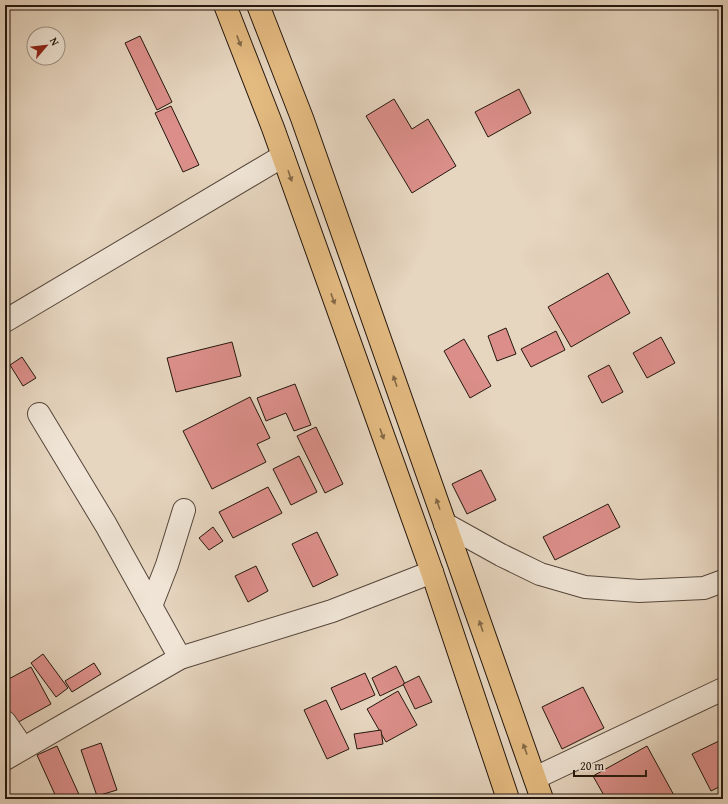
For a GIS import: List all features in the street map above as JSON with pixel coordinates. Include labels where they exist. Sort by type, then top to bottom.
[{"type":"main road","points":[[225,5],[283,156],[432,572],[508,799]]},
{"type":"main road","points":[[258,5],[302,118],[542,799]]},
{"type":"main road","points":[[323,271],[358,277]]},
{"type":"street","points":[[5,321],[283,156]]},
{"type":"street","points":[[39,414],[106,525],[180,658]]},
{"type":"street","points":[[151,606],[167,565],[184,510]]},
{"type":"street","points":[[445,524],[501,555],[540,574],[585,587],[646,590],[704,588],[723,581]]},
{"type":"street","points":[[5,722],[14,754],[180,658],[332,611],[432,572]]},
{"type":"street","points":[[535,778],[723,690]]},
{"type":"building","points":[[140,36],[172,102],[157,110],[125,43]]},
{"type":"building","points":[[519,89],[531,113],[488,137],[475,112]]},
{"type":"building","points":[[394,99],[412,129],[428,119],[456,166],[412,193],[366,116]]},
{"type":"building","points":[[171,106],[199,165],[183,172],[155,113]]},
{"type":"building","points":[[608,273],[630,313],[571,347],[548,307]]},
{"type":"building","points":[[506,328],[516,354],[497,361],[488,336]]},
{"type":"building","points":[[556,331],[565,350],[531,367],[521,349]]},
{"type":"building","points":[[661,337],[675,363],[647,378],[633,353]]},
{"type":"building","points":[[464,339],[491,386],[470,398],[444,351]]},
{"type":"building","points":[[232,342],[241,376],[176,392],[167,358]]},
{"type":"building","points":[[22,357],[36,378],[23,386],[10,365]]},
{"type":"building","points":[[609,365],[623,392],[602,403],[588,376]]},
{"type":"building","points":[[295,384],[311,425],[294,431],[286,413],[266,421],[257,398]]},
{"type":"building","points":[[250,397],[270,438],[257,444],[266,462],[212,489],[183,431]]},
{"type":"building","points":[[316,427],[343,484],[325,493],[297,436]]},
{"type":"building","points":[[299,456],[317,492],[291,505],[273,469]]},
{"type":"building","points":[[481,470],[496,500],[467,514],[452,484]]},
{"type":"building","points":[[268,487],[282,513],[233,538],[219,512]]},
{"type":"building","points":[[608,504],[620,527],[555,560],[543,537]]},
{"type":"building","points":[[213,527],[223,541],[209,550],[199,538]]},
{"type":"building","points":[[317,532],[338,575],[313,587],[292,544]]},
{"type":"building","points":[[256,566],[268,591],[248,602],[235,576]]},
{"type":"building","points":[[43,654],[68,688],[56,697],[31,663]]},
{"type":"building","points":[[94,663],[101,674],[72,692],[65,681]]},
{"type":"building","points":[[396,666],[405,684],[380,696],[372,678]]},
{"type":"building","points":[[31,667],[51,704],[13,725],[5,710],[5,681]]},
{"type":"building","points":[[365,673],[375,695],[341,710],[331,688]]},
{"type":"building","points":[[419,676],[432,702],[415,709],[403,684]]},
{"type":"building","points":[[583,687],[604,728],[562,749],[542,707]]},
{"type":"building","points":[[398,691],[417,725],[386,742],[367,709]]},
{"type":"building","points":[[326,700],[349,749],[327,759],[304,710]]},
{"type":"building","points":[[381,730],[383,744],[357,749],[354,734]]},
{"type":"building","points":[[719,741],[723,748],[723,785],[711,791],[692,754]]},
{"type":"building","points":[[101,743],[117,790],[97,796],[81,750]]},
{"type":"building","points":[[57,746],[81,799],[57,799],[37,755]]},
{"type":"building","points":[[647,746],[676,799],[606,799],[593,776]]}]
